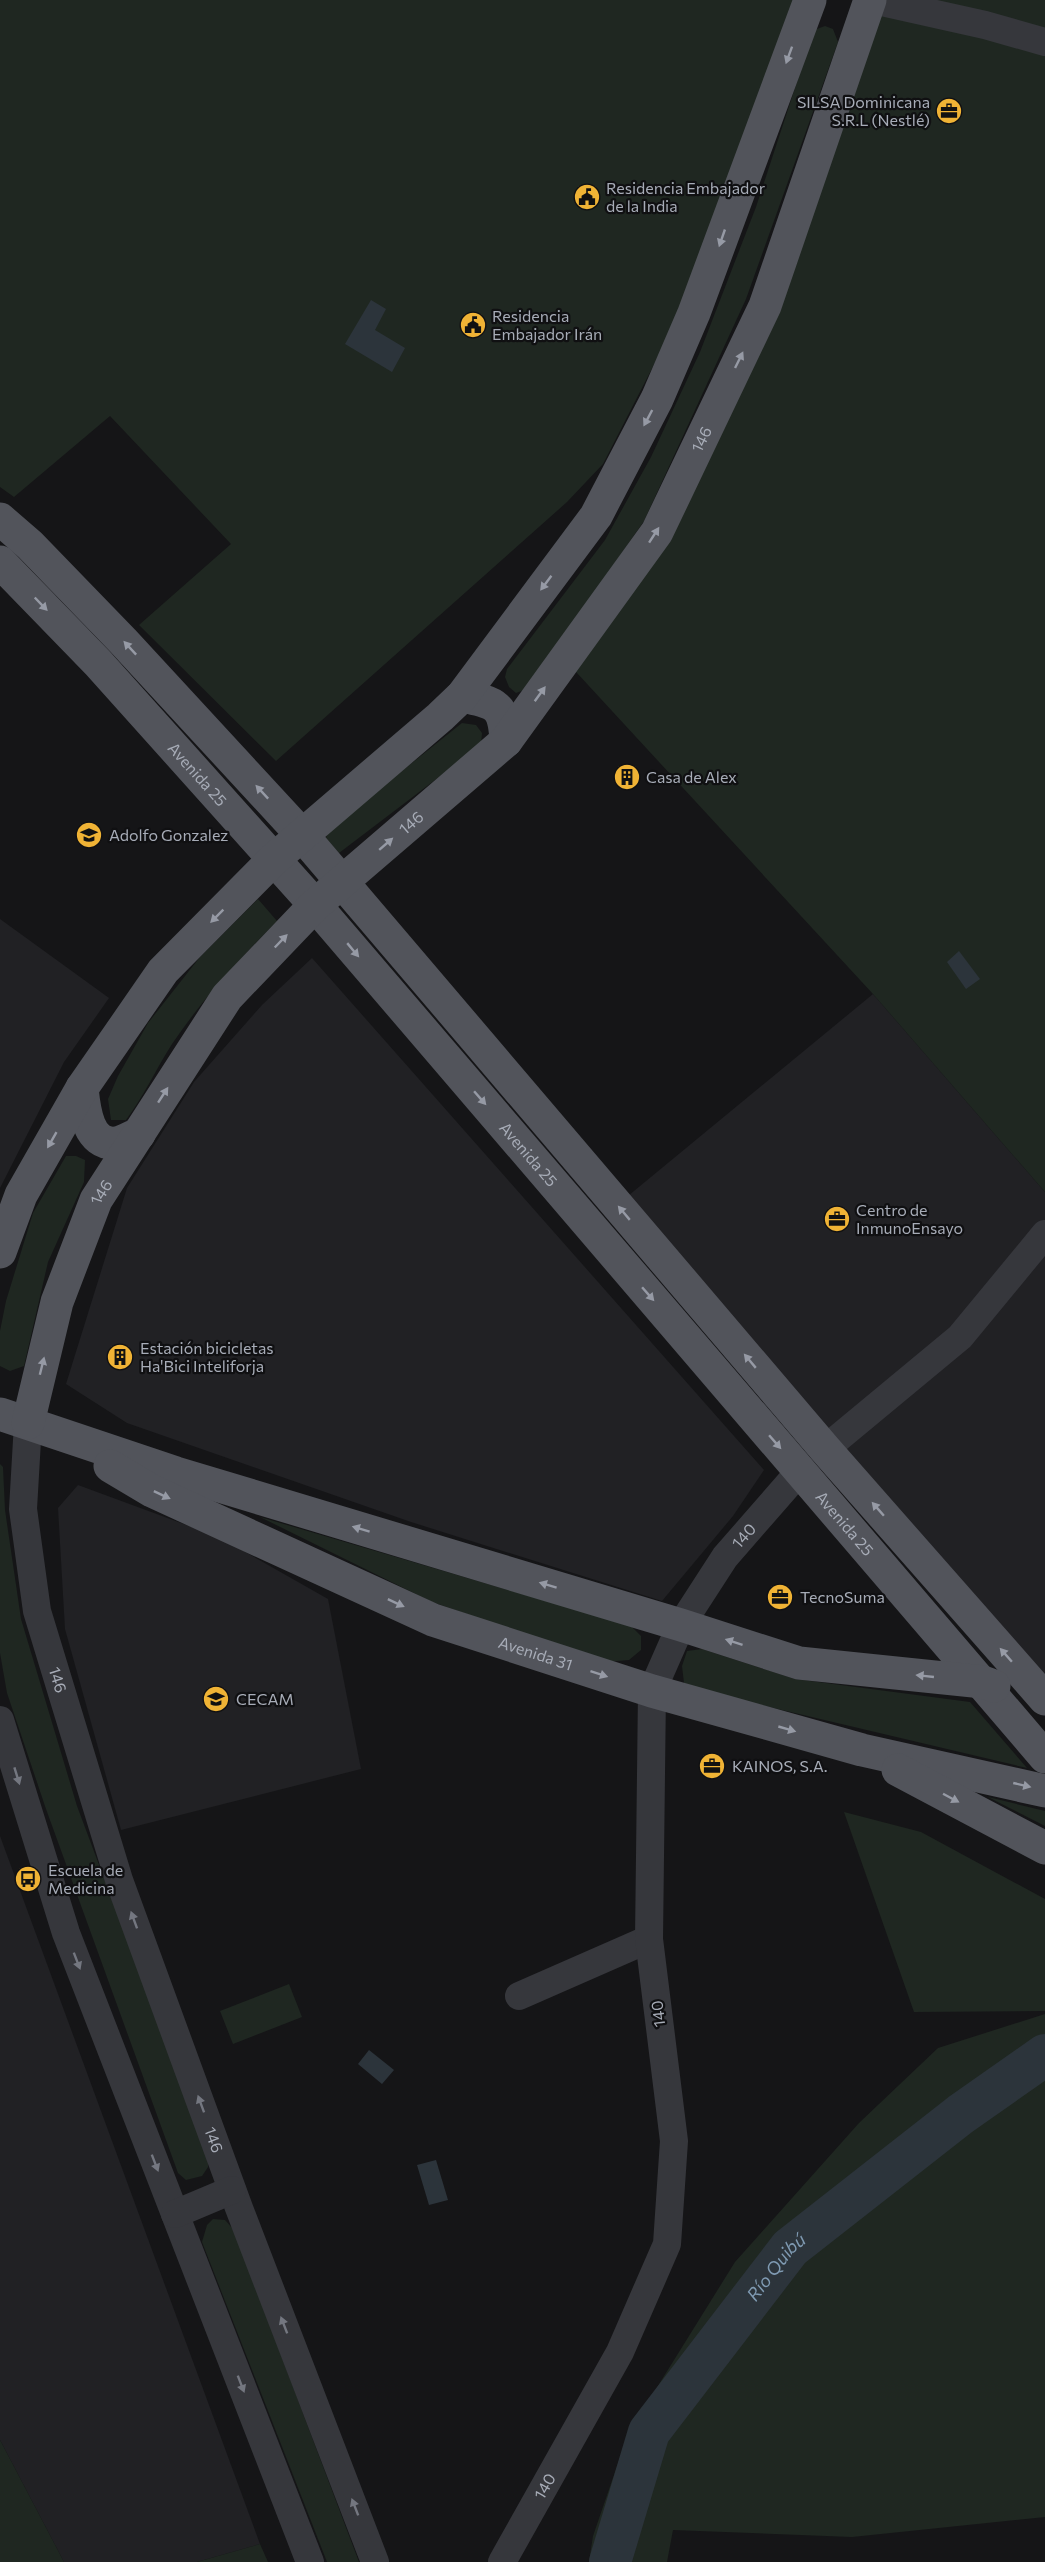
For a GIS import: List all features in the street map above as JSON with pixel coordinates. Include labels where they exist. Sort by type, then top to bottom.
[{"type":"main road","points":[[0,1252],[21,1195],[82,1088],[163,971],[273,860],[462,696],[596,516],[657,399],[694,313],[810,0]]},
{"type":"main road","name":"146","points":[[28,1424],[57,1302],[96,1200],[227,997],[315,905],[506,741],[657,532],[765,306],[872,0]]},
{"type":"main road","name":"Avenida 25","points":[[0,519],[30,545],[123,641],[302,835],[825,1449],[1045,1701]]},
{"type":"main road","name":"Avenida 25","points":[[0,562],[98,663],[315,905],[1045,1757]]},
{"type":"main road","points":[[462,696],[487,701],[498,706],[505,720],[506,741]]},
{"type":"main road","points":[[82,1088],[85,1119],[94,1132],[103,1139],[115,1143],[139,1134]]},
{"type":"main road","points":[[28,1424],[176,1473],[681,1625],[799,1663],[983,1682],[1045,1701]]},
{"type":"main road","name":"Avenida 31","points":[[28,1424],[152,1491],[433,1620],[652,1691],[862,1750],[1045,1791]]},
{"type":"main road","points":[[862,1750],[1045,1848]]},
{"type":"street","points":[[872,0],[985,25],[1045,42]]},
{"type":"street","points":[[825,1449],[960,1337],[1045,1234]]},
{"type":"street","name":"146","points":[[28,1424],[23,1509],[36,1611],[119,1880],[232,2190],[375,2562]]},
{"type":"street","name":"140","points":[[502,2562],[620,2352],[667,2244],[674,2141],[650,1939],[652,1691],[681,1625],[725,1557],[800,1471]]},
{"type":"street","points":[[0,1720],[66,1933],[310,2562]]},
{"type":"street","points":[[519,1996],[650,1939]]},
{"type":"street","points":[[175,2214],[232,2190]]},
{"type":"shaded area","points":[[0,0],[800,0],[684,306],[603,464],[567,502],[276,761],[139,625],[231,544],[110,416],[14,497],[0,487]]},
{"type":"shaded area","points":[[870,0],[1045,0],[1045,1192],[873,994],[565,660],[657,532]]},
{"type":"shaded area","points":[[825,26],[833,29],[838,42],[746,299],[644,521],[527,689],[516,693],[509,687],[505,677],[507,669],[605,540],[651,457],[700,352],[756,207],[814,30]]},
{"type":"shaded area","points":[[371,300],[386,309],[375,330],[405,348],[392,372],[345,344]]},
{"type":"shaded area","points":[[462,723],[476,725],[482,733],[481,745],[339,853],[326,838],[328,830]]},
{"type":"shaded area","points":[[258,899],[277,921],[196,1011],[172,1044],[139,1102],[126,1120],[111,1120],[108,1099],[118,1076],[148,1023],[200,957]]},
{"type":"shaded area","points":[[0,919],[109,998],[64,1062],[0,1188]]},
{"type":"shaded area","points":[[959,951],[980,979],[966,989],[947,962]]},
{"type":"shaded area","points":[[312,958],[764,1470],[733,1516],[662,1601],[411,1522],[127,1423],[66,1384],[127,1188],[194,1082],[262,1005]]},
{"type":"shaded area","name":"Centro de InmunoEnsayo","points":[[873,994],[1045,1192],[1045,1699],[617,1205]]},
{"type":"shaded area","points":[[66,1156],[76,1156],[85,1160],[84,1182],[48,1262],[24,1366],[10,1371],[0,1366],[0,1331],[6,1301],[33,1213]]},
{"type":"shaded area","points":[[0,1464],[3,1467],[5,1510],[21,1619],[77,1806],[208,2156],[208,2167],[202,2176],[186,2180],[178,2173],[46,1809],[7,1693],[0,1653]]},
{"type":"shaded area","name":"CECAM","points":[[78,1485],[219,1537],[328,1599],[361,1769],[121,1830],[65,1629],[58,1508]]},
{"type":"shaded area","points":[[260,1517],[631,1626],[641,1636],[641,1650],[629,1660],[606,1662],[432,1602]]},
{"type":"shaded area","points":[[702,1649],[795,1679],[970,1702],[1027,1768],[697,1690],[684,1683],[682,1666],[687,1651]]},
{"type":"shaded area","points":[[988,1797],[1045,1811],[1045,1826]]},
{"type":"shaded area","points":[[844,1812],[921,1832],[1045,1899],[1045,2011],[914,2012]]},
{"type":"shaded area","points":[[0,1836],[260,2544],[197,2562],[64,2562],[0,2440]]},
{"type":"shaded area","points":[[289,1984],[302,2017],[233,2044],[220,2011]]},
{"type":"shaded area","points":[[1045,2014],[1045,2517],[852,2537],[673,2530],[667,2562],[589,2562],[593,2536],[628,2434],[735,2262],[859,2123],[938,2048]]},
{"type":"shaded area","points":[[369,2050],[394,2070],[382,2084],[358,2064]]},
{"type":"shaded area","points":[[436,2160],[448,2200],[429,2205],[417,2165]]},
{"type":"shaded area","points":[[213,2219],[225,2220],[234,2230],[359,2562],[327,2562],[202,2242],[207,2225]]},
{"type":"shaded area","points":[[0,2440],[64,2562],[0,2562]]},
{"type":"shaded area","points":[[260,2544],[268,2562],[197,2562]]},
{"type":"waterway","name":"Río Quibú","points":[[610,2562],[649,2432],[790,2248],[961,2114],[1045,2055]]},
{"type":"place","name":"SILSA Dominicana S.R.L (Nestlé)","points":[[949,111]]},
{"type":"place","name":"Residencia Embajador de la India","points":[[587,197]]},
{"type":"place","name":"Residencia Embajador Irán","points":[[473,325]]},
{"type":"place","name":"Casa de Alex","points":[[627,777]]},
{"type":"place","name":"Adolfo Gonzalez","points":[[89,835]]},
{"type":"place","name":"Centro de InmunoEnsayo","points":[[837,1219]]},
{"type":"place","name":"Estación bicicletas Ha'Bici Inteliforja","points":[[120,1357]]},
{"type":"place","name":"TecnoSuma","points":[[780,1597]]},
{"type":"place","name":"CECAM","points":[[216,1699]]},
{"type":"place","name":"KAINOS, S.A.","points":[[712,1766]]},
{"type":"place","name":"Escuela de Medicina","points":[[28,1879]]}]
